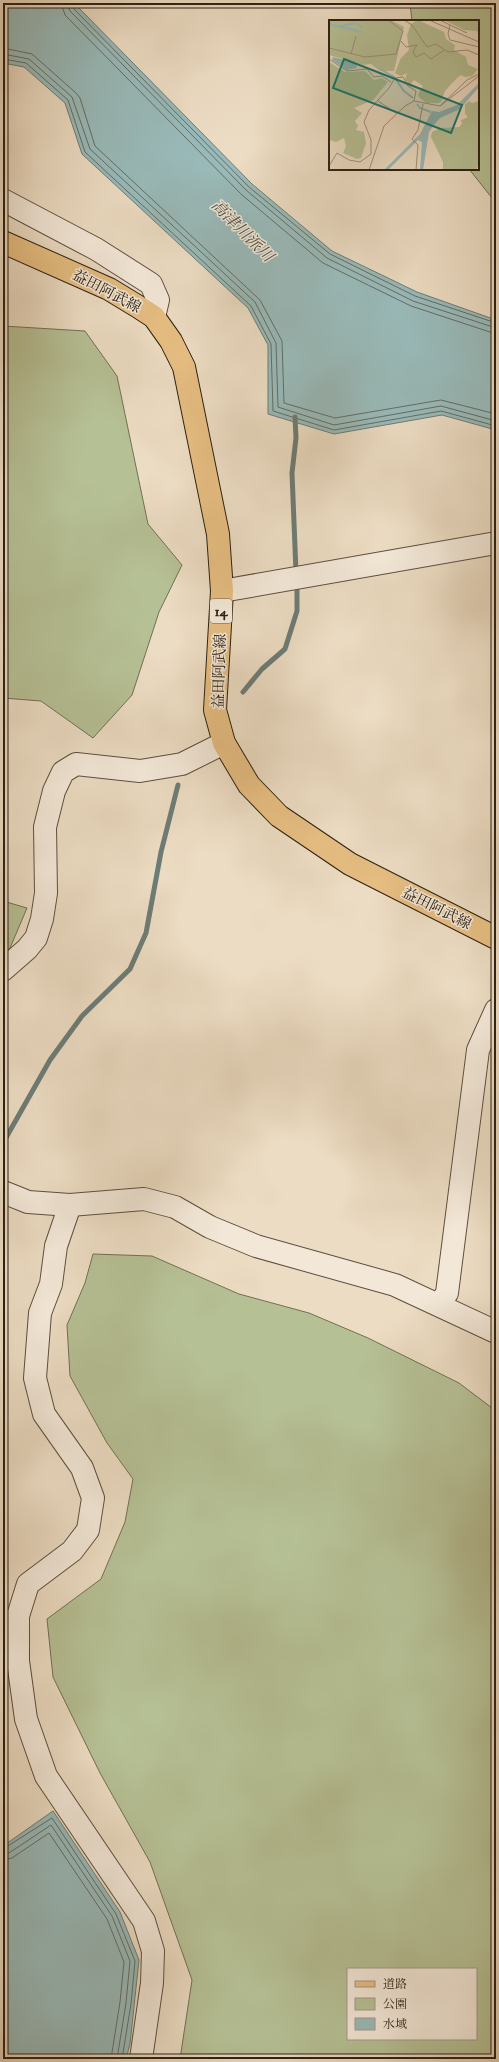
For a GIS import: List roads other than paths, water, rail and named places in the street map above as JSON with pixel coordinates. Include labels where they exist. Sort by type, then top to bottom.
[{"type":"main road","name":"益田阿武線","points":[[3,242],[108,289],[154,318],[170,341],[184,367],[218,534],[222,591],[215,710],[224,743],[249,785],[279,816],[350,864],[496,938]]},
{"type":"street","points":[[3,200],[96,250],[151,284],[158,300],[154,318]]},
{"type":"street","points":[[222,591],[496,543]]},
{"type":"street","points":[[3,970],[27,950],[36,938],[42,919],[46,893],[46,827],[54,791],[63,772],[76,764],[140,771],[182,764],[224,743]]},
{"type":"street","points":[[439,1305],[447,1293],[478,1050],[496,1010]]},
{"type":"street","points":[[3,1192],[28,1202],[70,1205],[144,1198],[175,1207],[210,1227],[256,1246],[395,1285],[496,1332]]},
{"type":"street","points":[[70,1205],[56,1246],[51,1284],[40,1313],[35,1378],[44,1414],[82,1468],[93,1498],[88,1530],[72,1552],[28,1584],[18,1616],[18,1661],[26,1719],[46,1776],[144,1921],[153,1952],[152,1983],[140,2059]]},
{"type":"water","name":"高津川派川","points":[[3,3],[74,3],[252,184],[332,251],[417,292],[496,320],[496,430],[442,415],[334,434],[268,414],[268,345],[248,308],[82,154],[65,103],[24,67],[3,63]]},
{"type":"water","points":[[53,1811],[120,1912],[139,1960],[130,2044],[126,2059],[3,2059],[3,1846]]},
{"type":"waterway","points":[[295,417],[296,438],[292,473],[296,572]]},
{"type":"waterway","points":[[243,692],[262,669],[285,649],[297,611],[297,582]]},
{"type":"waterway","points":[[3,1143],[50,1060],[82,1016],[130,969],[146,933],[161,852],[178,785]]}]
